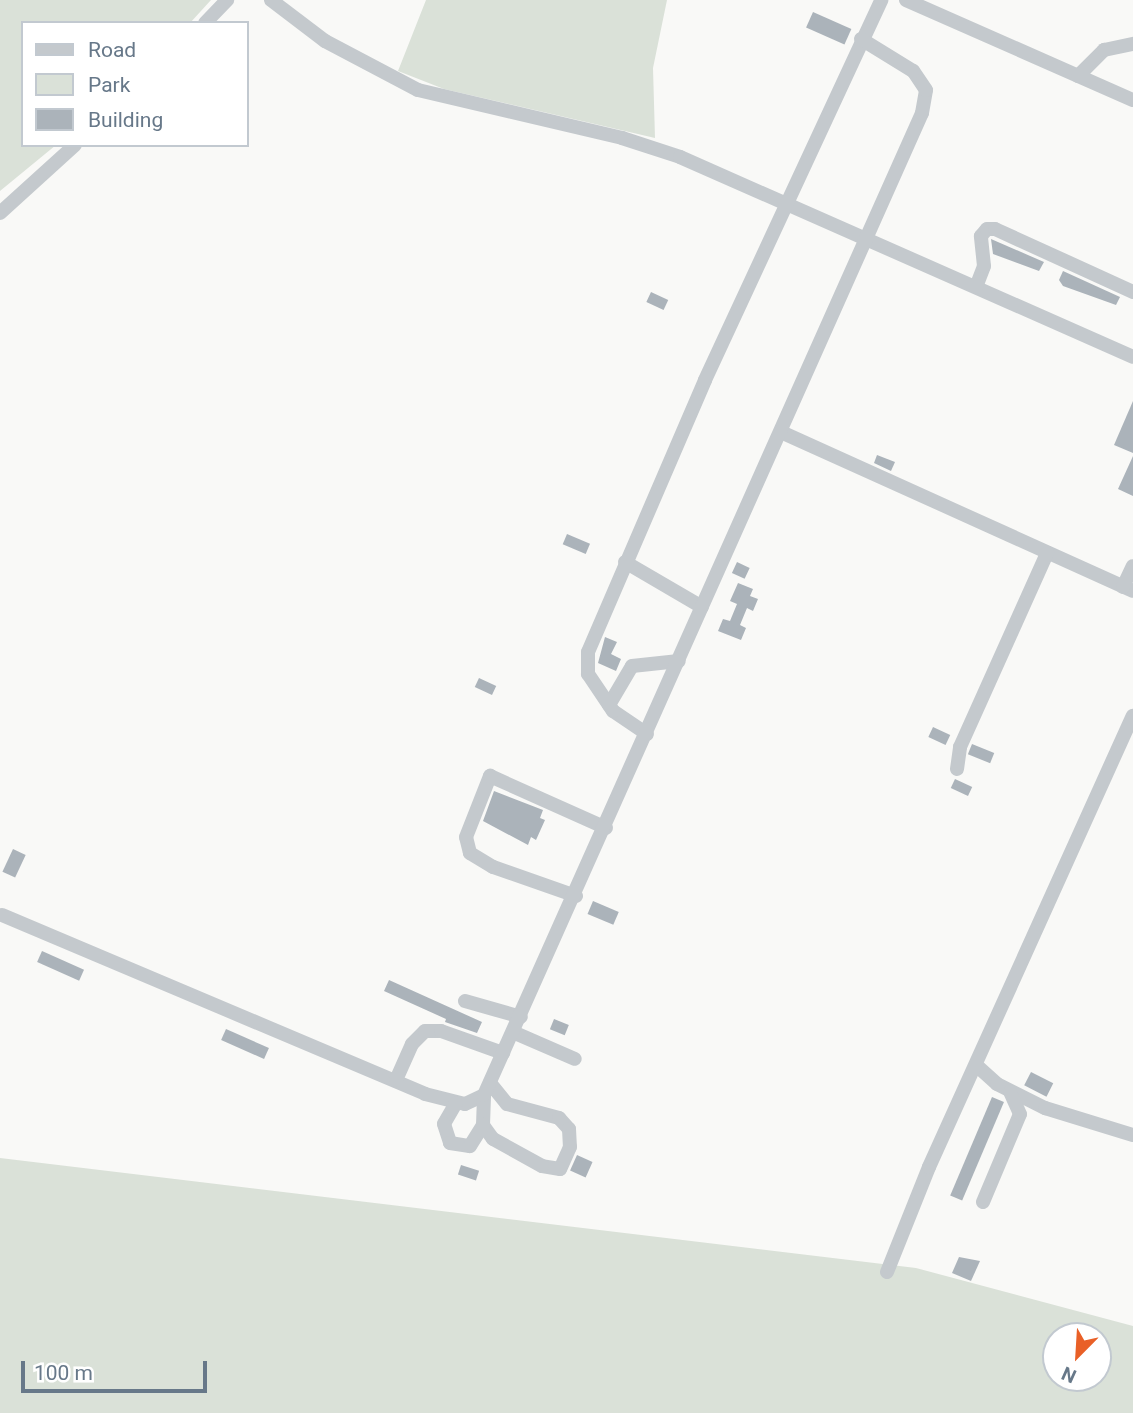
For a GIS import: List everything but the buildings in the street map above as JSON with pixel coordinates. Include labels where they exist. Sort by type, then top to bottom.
[{"type":"street","points":[[207,21],[226,0]]},
{"type":"street","points":[[271,0],[325,41],[418,90],[632,141],[705,166],[1133,357]]},
{"type":"street","points":[[647,734],[625,722],[609,705],[586,664],[625,562],[881,0]]},
{"type":"street","points":[[906,0],[1133,100]]},
{"type":"street","points":[[487,1089],[457,1103],[444,1124],[450,1143],[470,1146],[483,1125],[487,1089],[515,1033],[910,143],[926,90],[913,71],[862,39]]},
{"type":"street","points":[[1078,76],[1104,50],[1133,44]]},
{"type":"street","points":[[0,212],[73,147]]},
{"type":"street","points":[[976,287],[984,265],[981,236],[987,229],[995,229],[1133,292]]},
{"type":"street","points":[[781,432],[1128,589],[1133,566]]},
{"type":"street","points":[[957,769],[960,747],[1047,553]]},
{"type":"street","points":[[625,562],[702,607]]},
{"type":"street","points":[[609,705],[632,666],[679,661]]},
{"type":"street","points":[[887,1272],[975,1065],[1133,716]]},
{"type":"street","points":[[576,896],[493,867],[470,853],[466,837],[490,776],[606,828]]},
{"type":"street","points":[[2,915],[457,1103]]},
{"type":"street","points":[[466,1001],[521,1017]]},
{"type":"street","points":[[396,1080],[412,1044],[425,1031],[441,1031],[503,1053]]},
{"type":"street","points":[[515,1033],[575,1059]]},
{"type":"street","points":[[975,1065],[1010,1092],[1045,1108],[1133,1135]]},
{"type":"street","points":[[483,1125],[493,1139],[541,1166],[559,1169],[570,1147],[569,1129],[559,1118],[507,1104],[487,1089]]},
{"type":"street","points":[[983,1202],[1018,1120],[1019,1107],[1010,1092]]},
{"type":"green space","points":[[0,0],[211,0],[192,21],[21,21],[21,147],[54,147],[0,191]]},
{"type":"green space","points":[[426,0],[667,0],[653,68],[655,138],[444,89],[398,71]]},
{"type":"green space","points":[[0,1158],[916,1268],[1133,1326],[1133,1413],[0,1413]]}]
